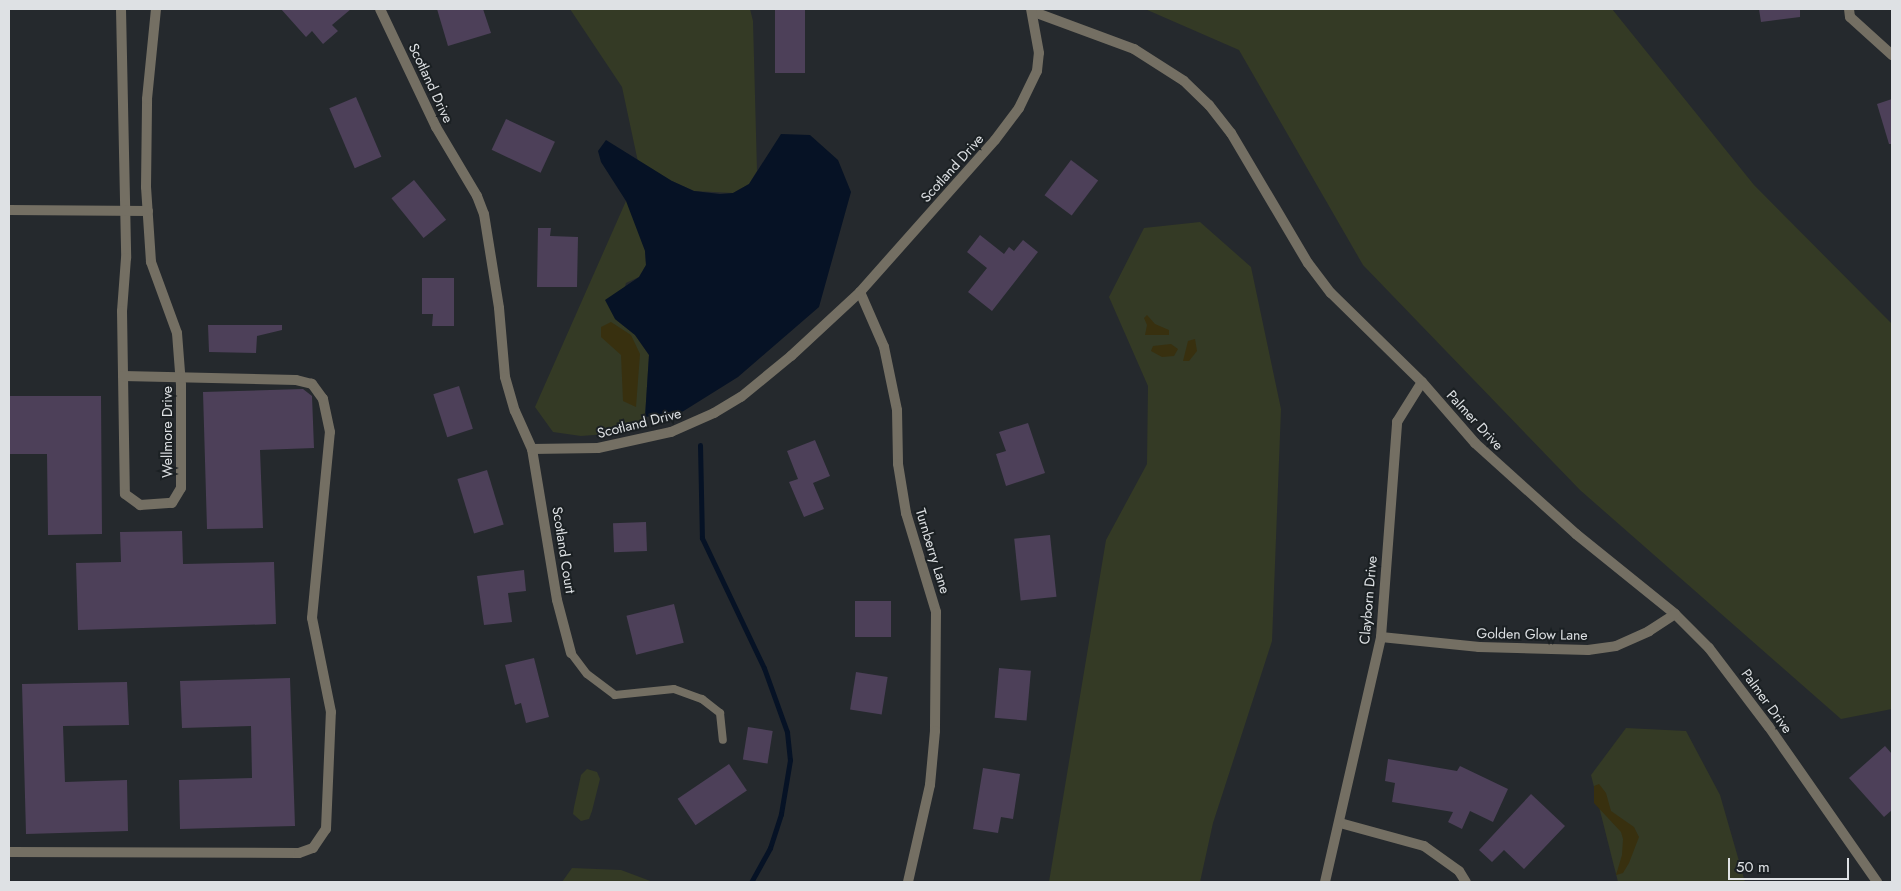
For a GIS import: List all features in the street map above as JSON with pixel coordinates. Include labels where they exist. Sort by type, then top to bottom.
[{"type":"street","name":"Wellmore Drive","points":[[121,9],[125,211],[123,376],[125,494],[140,505],[172,503],[181,488],[180,378],[177,333],[151,262],[148,211],[147,99],[156,9]]},
{"type":"street","name":"Scotland Drive","points":[[380,9],[436,127],[477,196],[484,214],[499,308],[505,377],[515,411],[532,449],[598,448],[689,425],[741,397],[860,292],[995,140],[1019,108],[1037,71],[1032,11]]},
{"type":"street","points":[[1849,9],[1850,17],[1892,55]]},
{"type":"street","name":"Palmer Drive","points":[[1032,11],[1134,49],[1184,81],[1203,99],[1231,132],[1319,279],[1346,309],[1422,382],[1475,443],[1527,492],[1675,614],[1733,676],[1877,882]]},
{"type":"street","points":[[9,210],[148,211]]},
{"type":"street","name":"Turnberry Lane","points":[[860,292],[884,347],[897,410],[898,464],[906,513],[936,612],[935,731],[930,785],[908,882]]},
{"type":"street","points":[[9,852],[299,853],[313,848],[326,829],[331,712],[312,618],[330,432],[323,399],[312,384],[296,380],[123,376]]},
{"type":"street","name":"Clayborn Drive","points":[[1325,882],[1381,637],[1397,422],[1422,382]]},
{"type":"street","name":"Scotland Court","points":[[532,449],[558,600],[571,653]]},
{"type":"street","name":"Golden Glow Lane","points":[[1381,637],[1479,647],[1588,650],[1616,646],[1649,631],[1675,614]]},
{"type":"street","points":[[1340,822],[1424,846],[1460,871],[1466,882]]},
{"type":"lane","points":[[571,653],[587,674],[614,695],[674,689],[702,699],[720,713],[724,740]]},
{"type":"green space","points":[[570,9],[750,9],[753,21],[757,171],[749,184],[733,193],[694,191],[672,181],[645,251],[646,265],[639,277],[626,283],[615,319],[635,335],[649,355],[645,417],[619,433],[581,436],[553,432],[535,407],[626,201],[638,162],[622,87]]},
{"type":"green space","points":[[1145,9],[1612,9],[1754,185],[1892,324],[1892,709],[1841,719],[1580,490],[1363,265],[1239,50]]},
{"type":"green space","points":[[1200,222],[1251,267],[1281,409],[1272,641],[1213,823],[1200,882],[1049,882],[1106,540],[1147,464],[1148,386],[1109,297],[1144,228]]},
{"type":"green space","points":[[1626,728],[1686,731],[1720,795],[1745,882],[1618,882],[1591,775]]},
{"type":"green space","points":[[587,769],[597,772],[600,779],[589,819],[581,821],[573,814],[581,775]]},
{"type":"green space","points":[[572,868],[621,870],[653,882],[562,882]]},
{"type":"sand","points":[[1147,315],[1155,324],[1169,330],[1169,335],[1145,335],[1147,325],[1144,318]]},
{"type":"sand","points":[[611,322],[631,335],[640,354],[636,407],[623,401],[621,355],[601,337],[601,327]]},
{"type":"sand","points":[[1195,339],[1197,351],[1189,361],[1183,361],[1188,341]]},
{"type":"sand","points":[[1171,344],[1178,349],[1174,356],[1162,357],[1151,351],[1153,346]]},
{"type":"sand","points":[[1599,784],[1606,793],[1611,811],[1634,827],[1639,837],[1623,873],[1616,875],[1622,855],[1623,839],[1621,832],[1594,803],[1594,786]]},
{"type":"water","points":[[781,134],[810,135],[838,160],[851,192],[819,307],[738,377],[682,412],[645,417],[649,355],[635,335],[615,319],[605,300],[639,277],[646,265],[645,251],[626,201],[601,162],[598,151],[606,140],[672,181],[694,191],[720,194],[733,193],[749,184]]},
{"type":"building","points":[[281,9],[351,9],[332,25],[338,31],[323,44],[312,31],[306,37]]},
{"type":"building","points":[[437,9],[483,9],[491,33],[448,46]]},
{"type":"building","points":[[775,9],[805,9],[805,73],[775,73]]},
{"type":"building","points":[[1759,9],[1800,9],[1800,17],[1761,22]]},
{"type":"building","points":[[356,97],[381,157],[355,168],[329,108]]},
{"type":"building","points":[[1892,99],[1892,144],[1889,144],[1877,104]]},
{"type":"building","points":[[506,119],[555,142],[541,173],[492,150]]},
{"type":"building","points":[[1071,160],[1098,180],[1072,216],[1045,195]]},
{"type":"building","points":[[414,180],[446,220],[424,238],[391,198]]},
{"type":"building","points":[[538,228],[551,228],[550,236],[578,237],[577,287],[537,287]]},
{"type":"building","points":[[980,235],[1004,254],[1009,247],[1014,251],[1023,240],[1038,252],[992,311],[968,292],[987,268],[967,252]]},
{"type":"building","points":[[422,278],[454,278],[454,326],[432,326],[433,314],[422,314]]},
{"type":"building","points":[[208,325],[282,325],[282,330],[257,336],[256,353],[209,352]]},
{"type":"building","points":[[459,386],[473,429],[447,437],[433,394]]},
{"type":"building","points":[[303,389],[312,396],[314,448],[260,450],[263,528],[207,529],[203,392]]},
{"type":"building","points":[[9,396],[101,396],[102,534],[48,535],[47,454],[9,454]]},
{"type":"building","points":[[1028,423],[1045,473],[1006,486],[996,454],[1006,451],[999,432]]},
{"type":"building","points":[[815,440],[830,476],[813,483],[824,509],[804,517],[789,482],[798,479],[787,451]]},
{"type":"building","points":[[487,470],[504,525],[474,534],[457,479]]},
{"type":"building","points":[[646,522],[647,551],[614,552],[613,523]]},
{"type":"building","points":[[182,531],[183,564],[274,562],[276,624],[78,630],[76,563],[121,562],[120,532]]},
{"type":"building","points":[[1050,535],[1056,597],[1021,600],[1014,539]]},
{"type":"building","points":[[524,570],[526,591],[508,593],[512,622],[484,625],[477,576]]},
{"type":"building","points":[[855,601],[891,601],[891,637],[855,637]]},
{"type":"building","points":[[674,604],[684,643],[636,655],[626,616]]},
{"type":"building","points":[[534,658],[549,717],[526,723],[521,703],[515,705],[505,665]]},
{"type":"building","points":[[999,668],[1031,671],[1027,721],[995,718]]},
{"type":"building","points":[[856,672],[888,677],[882,715],[850,710]]},
{"type":"building","points":[[290,678],[295,826],[180,829],[179,780],[252,778],[251,726],[182,728],[180,681]]},
{"type":"building","points":[[127,682],[129,725],[63,726],[65,782],[127,780],[128,831],[26,834],[22,684]]},
{"type":"building","points":[[748,727],[773,731],[768,764],[743,760]]},
{"type":"building","points":[[1885,746],[1892,754],[1892,810],[1884,817],[1849,778]]},
{"type":"building","points":[[1388,759],[1457,771],[1460,766],[1508,789],[1493,822],[1470,811],[1462,829],[1448,822],[1453,812],[1392,802],[1395,783],[1385,781]]},
{"type":"building","points":[[729,764],[747,791],[695,825],[678,799]]},
{"type":"building","points":[[983,768],[1020,774],[1013,819],[1001,817],[998,833],[973,829]]},
{"type":"building","points":[[1531,794],[1565,826],[1524,869],[1504,850],[1492,862],[1479,850]]},
{"type":"waterway","points":[[700,445],[702,538],[764,668],[787,732],[790,760],[781,814],[770,848],[751,882]]}]
